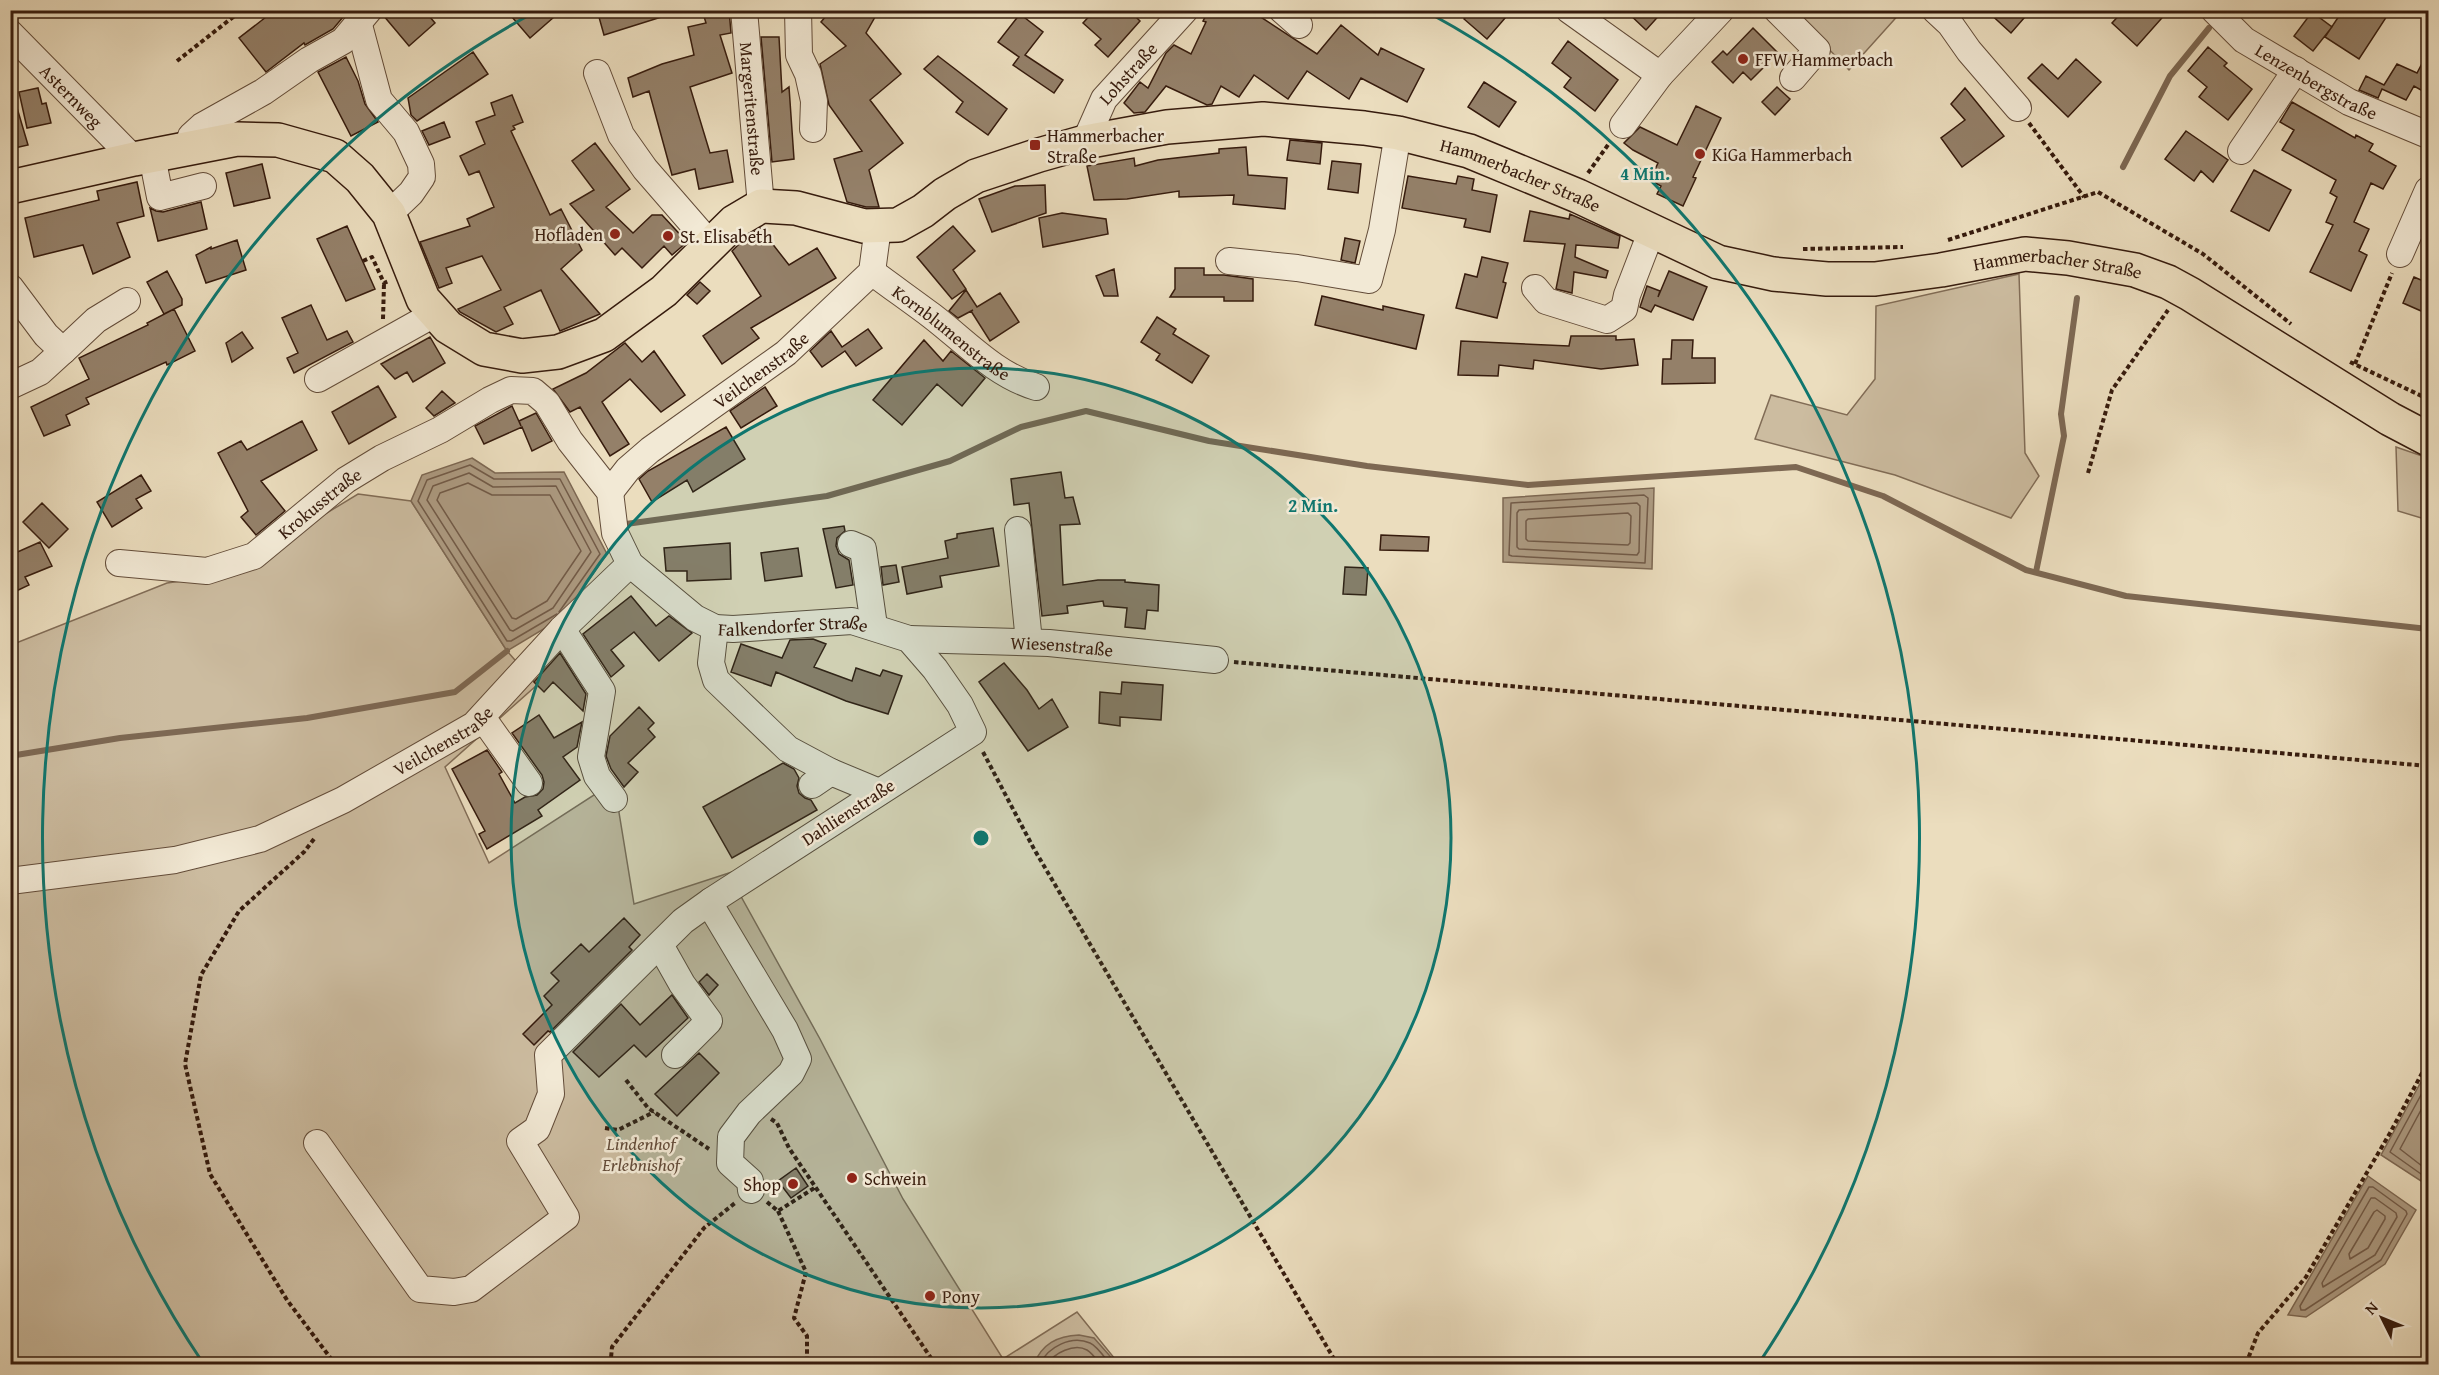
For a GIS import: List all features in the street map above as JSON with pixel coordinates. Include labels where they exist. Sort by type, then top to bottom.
[{"type":"main road","name":"Hammerbacher Straße","points":[[761,206],[796,208],[864,226],[898,225],[976,176],[1085,142],[1167,128],[1263,119],[1364,128],[1477,153],[1578,196],[1718,262],[1773,274],[1827,279],[1875,279],[1941,270],[2025,254],[2068,258],[2135,270],[2183,290],[2380,413],[2428,439]]},
{"type":"main road","points":[[10,187],[143,157],[237,140],[278,140],[334,156],[360,178],[389,214],[423,299],[448,327],[484,349],[522,356],[558,352],[604,334],[664,291],[734,222],[761,206]]},
{"type":"street","name":"Margeritenstraße","points":[[744,10],[761,206]]},
{"type":"street","points":[[798,10],[799,55],[808,74],[814,101],[813,129]]},
{"type":"street","name":"Lohstraße","points":[[1085,142],[1104,99],[1185,10]]},
{"type":"street","points":[[1569,10],[1660,75]]},
{"type":"street","points":[[1623,125],[1660,75],[1721,10]]},
{"type":"street","points":[[1777,10],[1817,50],[1793,78]]},
{"type":"street","name":"Lenzenbergstraße","points":[[2214,10],[2244,40],[2349,102],[2428,135]]},
{"type":"street","points":[[1949,15],[2018,108]]},
{"type":"street","points":[[188,149],[191,136],[202,126],[272,86],[343,40],[364,18]]},
{"type":"street","points":[[364,18],[379,100],[406,132],[421,164],[423,177],[411,193],[389,214]]},
{"type":"street","name":"Asternweg","points":[[10,33],[143,157]]},
{"type":"street","points":[[2241,152],[2296,70]]},
{"type":"street","points":[[597,73],[621,135],[645,169],[711,245]]},
{"type":"street","points":[[1228,261],[1297,268],[1369,280],[1382,230],[1398,134]]},
{"type":"street","points":[[143,157],[160,197],[203,186]]},
{"type":"street","points":[[2400,254],[2428,190]]},
{"type":"street","points":[[872,272],[878,226]]},
{"type":"street","points":[[1535,288],[1545,301],[1606,320],[1624,309],[1627,295],[1652,230]]},
{"type":"street","name":"Kornblumenstraße","points":[[872,272],[933,317],[986,361],[1015,381],[1036,387]]},
{"type":"street","name":"Veilchenstraße","points":[[610,492],[628,469],[650,450],[786,353],[872,272]]},
{"type":"street","points":[[10,287],[46,335],[63,351]]},
{"type":"street","points":[[10,386],[40,372],[96,320],[127,301]]},
{"type":"street","points":[[318,379],[436,313]]},
{"type":"street","name":"Krokusstraße","points":[[119,563],[207,571],[254,556],[346,480],[382,458],[440,430],[490,399],[511,390],[533,391],[547,403],[570,441],[610,492]]},
{"type":"street","name":"Falkendorfer Straße","points":[[610,492],[615,533],[630,564],[695,618],[715,627],[733,630],[852,621],[909,639]]},
{"type":"street","points":[[1018,530],[1029,642]]},
{"type":"street","points":[[851,544],[863,549],[874,627]]},
{"type":"street","name":"Veilchenstraße","points":[[10,881],[175,860],[260,839],[344,800],[474,725],[562,629],[630,564]]},
{"type":"street","points":[[715,627],[711,663],[716,681],[822,778],[879,792]]},
{"type":"street","points":[[562,629],[602,691],[591,757],[597,776],[614,798]]},
{"type":"street","points":[[909,639],[935,669],[960,705],[973,732]]},
{"type":"street","name":"Wiesenstraße","points":[[909,639],[1029,642],[1215,660]]},
{"type":"street","points":[[482,717],[529,783]]},
{"type":"street","name":"Dahlienstraße","points":[[317,1143],[420,1289],[454,1292],[471,1289],[566,1217],[519,1141],[537,1129],[551,1094],[548,1055],[684,921],[717,896],[973,732]]},
{"type":"street","points":[[717,896],[711,906],[785,1030],[798,1059],[791,1072],[755,1107],[731,1137],[730,1163],[750,1181],[751,1190]]},
{"type":"street","points":[[660,945],[682,984],[709,1021],[675,1055]]},
{"type":"path","points":[[177,61],[242,10]]},
{"type":"path","points":[[2018,108],[2084,197]]},
{"type":"path","points":[[1578,196],[1586,175],[1623,125]]},
{"type":"path","points":[[2355,364],[2400,254]]},
{"type":"path","points":[[383,343],[384,283]]},
{"type":"path","points":[[2088,473],[2112,390],[2183,290]]},
{"type":"path","points":[[1215,660],[2428,766]]},
{"type":"path","points":[[973,732],[1034,849],[1336,1365]]},
{"type":"path","points":[[317,834],[304,852],[238,911],[201,975],[185,1064],[210,1174],[287,1300],[335,1365]]},
{"type":"path","points":[[2246,1365],[2258,1333],[2306,1277],[2390,1133],[2428,1062]]},
{"type":"path","points":[[626,1080],[654,1112],[730,1163]]},
{"type":"path","points":[[755,1107],[777,1123],[789,1148],[935,1365]]},
{"type":"path","points":[[605,1128],[618,1130],[654,1112]]},
{"type":"path","points":[[778,1211],[816,1186]]},
{"type":"path","points":[[613,1365],[612,1347],[704,1228],[751,1190],[778,1211],[806,1272],[794,1318],[807,1336],[807,1365]]},
{"type":"green space","points":[[1792,11],[1902,11],[1849,70]]},
{"type":"green space","points":[[2019,274],[2025,453],[2039,476],[2011,518],[1895,475],[1755,439],[1771,395],[1847,415],[1875,379],[1876,306]]},
{"type":"green space","points":[[2396,447],[2428,458],[2428,520],[2398,511]]},
{"type":"green space","name":"Lindenhof Erlebnishof","points":[[358,494],[411,501],[507,651],[537,685],[445,767],[489,863],[614,782],[634,904],[735,871],[738,891],[820,1039],[903,1199],[1003,1359],[1077,1312],[1119,1364],[11,1364],[11,645],[167,583],[225,575]]},
{"type":"water","points":[[472,458],[495,473],[564,472],[607,554],[562,618],[507,651],[411,501],[422,475]]},
{"type":"water","points":[[1654,488],[1652,569],[1503,562],[1503,498]]},
{"type":"water","points":[[2428,1069],[2428,1176],[2424,1183],[2381,1155]]},
{"type":"water","points":[[2368,1176],[2416,1210],[2385,1264],[2306,1317],[2288,1315]]},
{"type":"water","points":[[1079,1335],[1094,1338],[1117,1364],[1034,1364],[1041,1351],[1051,1342]]},
{"type":"building","points":[[275,10],[349,10],[333,29],[305,45],[304,43],[266,72],[239,38]]},
{"type":"building","points":[[384,10],[424,10],[435,23],[409,46],[383,15]]},
{"type":"building","points":[[506,10],[562,10],[530,38]]},
{"type":"building","points":[[597,10],[670,10],[671,14],[604,35]]},
{"type":"building","points":[[702,10],[729,10],[731,33],[720,35],[732,73],[690,87],[710,153],[727,150],[733,182],[699,189],[695,169],[672,175],[649,91],[633,97],[628,78],[662,64],[694,55],[688,27],[706,23]]},
{"type":"building","points":[[831,10],[879,10],[866,33],[901,74],[870,100],[903,143],[869,170],[879,207],[866,207],[847,202],[834,159],[862,151],[829,105],[820,64],[846,46],[821,22]]},
{"type":"building","points":[[1095,10],[1129,10],[1140,21],[1108,57],[1095,45],[1101,39],[1083,23]]},
{"type":"building","points":[[1209,10],[1250,10],[1317,54],[1341,25],[1378,55],[1381,48],[1424,69],[1407,102],[1361,78],[1349,99],[1307,71],[1288,99],[1254,75],[1239,97],[1221,86],[1212,104],[1207,105],[1166,86],[1145,112],[1134,113],[1124,103],[1140,82],[1148,88],[1166,53],[1174,45],[1191,54]]},
{"type":"building","points":[[1471,10],[1512,10],[1487,39],[1464,19]]},
{"type":"building","points":[[1625,10],[1664,10],[1646,30]]},
{"type":"building","points":[[1986,10],[2031,10],[2011,33]]},
{"type":"building","points":[[2124,10],[2169,10],[2137,46],[2112,23]]},
{"type":"building","points":[[2343,10],[2379,10],[2387,16],[2359,59],[2325,37]]},
{"type":"building","points":[[2312,12],[2332,27],[2313,51],[2294,36]]},
{"type":"building","points":[[1020,14],[1043,32],[1025,55],[1063,80],[1054,93],[1013,65],[1019,57],[998,42]]},
{"type":"building","name":"FFW Hammerbach","points":[[1753,28],[1778,53],[1751,80],[1743,72],[1733,83],[1712,62],[1723,51],[1727,55]]},
{"type":"building","points":[[761,37],[779,37],[782,92],[789,87],[794,159],[772,162]]},
{"type":"building","points":[[1568,41],[1618,80],[1595,111],[1564,87],[1571,78],[1552,63]]},
{"type":"building","points":[[2208,47],[2227,63],[2224,66],[2252,89],[2228,120],[2199,97],[2207,87],[2188,71]]},
{"type":"building","points":[[473,52],[488,74],[417,121],[411,115],[408,98]]},
{"type":"building","points":[[2428,52],[2428,94],[2414,86],[2406,100],[2382,89],[2378,98],[2359,90],[2366,76],[2384,85],[2397,64],[2417,73]]},
{"type":"building","points":[[938,56],[1007,109],[988,135],[956,112],[963,102],[924,69]]},
{"type":"building","points":[[346,57],[358,81],[365,104],[378,122],[351,136],[318,72]]},
{"type":"building","points":[[2076,59],[2101,82],[2068,117],[2028,78],[2042,64],[2058,79]]},
{"type":"building","points":[[1484,82],[1516,102],[1499,127],[1468,107]]},
{"type":"building","points":[[1777,87],[1790,99],[1775,115],[1762,102]]},
{"type":"building","points":[[38,88],[42,104],[46,103],[51,123],[27,128],[19,92]]},
{"type":"building","points":[[1965,88],[2004,136],[1962,167],[1941,138],[1965,120],[1951,104]]},
{"type":"building","points":[[512,95],[523,122],[513,126],[515,129],[511,131],[550,215],[561,209],[582,250],[561,269],[600,314],[560,331],[541,290],[504,307],[513,324],[496,332],[460,312],[458,309],[501,290],[482,256],[446,268],[452,283],[439,288],[420,242],[470,226],[467,219],[494,207],[479,171],[469,175],[460,156],[485,144],[476,122],[495,115],[491,103]]},
{"type":"building","points":[[10,101],[15,101],[28,145],[10,149]]},
{"type":"building","points":[[2292,102],[2355,138],[2356,135],[2373,144],[2369,151],[2396,166],[2383,189],[2371,183],[2354,222],[2369,229],[2359,251],[2367,255],[2351,291],[2310,272],[2333,225],[2326,222],[2337,197],[2330,193],[2336,180],[2282,150],[2294,130],[2280,122]]},
{"type":"building","points":[[1696,106],[1721,118],[1693,177],[1696,178],[1683,206],[1657,194],[1661,186],[1650,180],[1658,163],[1624,143],[1640,127],[1677,145]]},
{"type":"building","points":[[444,122],[450,137],[429,145],[422,131]]},
{"type":"building","points":[[2186,131],[2228,160],[2213,182],[2201,171],[2194,181],[2165,159]]},
{"type":"building","points":[[1290,140],[1322,143],[1320,164],[1287,160]]},
{"type":"building","points":[[595,143],[630,189],[606,207],[633,233],[652,215],[662,215],[687,242],[672,255],[664,246],[642,268],[622,248],[615,255],[570,204],[594,190],[572,161]]},
{"type":"building","points":[[1246,147],[1248,175],[1287,178],[1285,209],[1233,204],[1234,195],[1179,197],[1179,191],[1127,199],[1094,200],[1087,166],[1134,158],[1135,166],[1158,160],[1219,153],[1219,149]]},
{"type":"building","points":[[1332,161],[1361,164],[1358,193],[1328,189]]},
{"type":"building","points":[[262,164],[270,198],[234,206],[226,173]]},
{"type":"building","points":[[2254,170],[2291,190],[2269,231],[2231,211]]},
{"type":"building","points":[[1408,176],[1456,184],[1458,176],[1474,179],[1472,190],[1497,195],[1490,232],[1464,227],[1466,219],[1402,208]]},
{"type":"building","points":[[137,182],[144,216],[117,223],[130,257],[93,274],[83,245],[34,257],[25,218],[99,200],[97,191]]},
{"type":"building","points":[[1045,185],[1046,213],[992,232],[979,199],[1015,186]]},
{"type":"building","points":[[201,202],[207,229],[158,241],[150,208],[163,212]]},
{"type":"building","points":[[1530,211],[1569,219],[1570,214],[1620,236],[1618,248],[1576,245],[1575,257],[1608,271],[1606,278],[1574,272],[1572,293],[1556,289],[1565,244],[1524,241]]},
{"type":"building","points":[[1062,213],[1106,219],[1108,234],[1043,247],[1039,218]]},
{"type":"building","points":[[347,226],[375,289],[346,301],[317,239]]},
{"type":"building","points":[[953,226],[975,251],[953,270],[966,289],[952,299],[917,257]]},
{"type":"building","points":[[760,228],[789,265],[817,248],[836,278],[751,328],[759,338],[722,364],[703,336],[761,296],[732,251]]},
{"type":"building","points":[[1345,238],[1360,241],[1355,263],[1341,260]]},
{"type":"building","points":[[237,240],[246,270],[206,283],[196,255],[211,247],[211,249]]},
{"type":"building","points":[[1482,257],[1508,263],[1503,282],[1506,283],[1497,318],[1456,308],[1465,274],[1477,277]]},
{"type":"building","points":[[1175,268],[1204,268],[1204,275],[1253,279],[1253,301],[1224,301],[1224,297],[1170,297],[1175,289]]},
{"type":"building","points":[[1114,269],[1118,296],[1104,296],[1096,276]]},
{"type":"building","points":[[167,271],[182,299],[182,305],[164,314],[147,282]]},
{"type":"building","points":[[1669,271],[1707,287],[1693,320],[1655,305],[1651,312],[1640,307],[1647,286],[1660,291],[1658,297]]},
{"type":"building","points":[[2414,277],[2428,283],[2428,314],[2403,303]]},
{"type":"building","points":[[700,282],[710,291],[697,304],[687,295]]},
{"type":"building","points":[[966,290],[977,307],[1000,293],[1019,322],[990,341],[971,311],[958,318],[949,311]]},
{"type":"building","points":[[1322,296],[1383,310],[1383,306],[1424,315],[1416,349],[1315,325]]},
{"type":"building","points":[[311,305],[327,340],[347,331],[353,342],[294,373],[287,358],[298,353],[282,318]]},
{"type":"building","points":[[174,309],[195,351],[86,398],[89,404],[66,415],[70,425],[44,436],[31,407],[89,379],[79,358],[148,325],[147,323]]},
{"type":"building","points":[[1157,317],[1176,329],[1173,334],[1209,356],[1192,383],[1156,360],[1160,354],[1141,342]]},
{"type":"building","points":[[868,329],[882,348],[856,366],[845,351],[822,367],[810,351],[831,331],[842,347]]},
{"type":"building","points":[[242,332],[253,348],[232,362],[226,343]]},
{"type":"building","points":[[1571,336],[1616,336],[1616,340],[1634,339],[1638,365],[1601,369],[1534,360],[1533,369],[1499,365],[1498,376],[1458,375],[1461,341],[1569,346]]},
{"type":"building","points":[[430,337],[445,363],[413,382],[407,372],[395,379],[381,364]]},
{"type":"building","points":[[924,340],[943,361],[951,351],[985,378],[962,406],[937,384],[902,425],[873,400]]},
{"type":"building","points":[[1672,340],[1693,340],[1692,358],[1715,358],[1715,383],[1662,384],[1663,359],[1671,359]]},
{"type":"building","points":[[625,343],[642,362],[654,351],[685,395],[661,412],[630,379],[602,402],[629,444],[610,456],[580,407],[570,412],[553,389],[586,373]]},
{"type":"building","points":[[378,386],[396,417],[349,444],[332,412]]},
{"type":"building","points":[[765,387],[777,406],[741,428],[730,411]]},
{"type":"building","points":[[442,391],[455,403],[434,416],[426,408]]},
{"type":"building","points":[[512,406],[521,426],[519,421],[536,413],[552,441],[532,451],[522,427],[484,444],[475,426]]},
{"type":"building","points":[[302,421],[317,450],[261,481],[285,511],[256,535],[241,517],[248,511],[218,453],[241,441],[247,450]]},
{"type":"building","points":[[726,427],[745,459],[693,492],[687,480],[652,502],[639,479],[648,471]]},
{"type":"building","points":[[1061,472],[1065,498],[1073,497],[1080,524],[1060,525],[1063,585],[1098,580],[1125,580],[1125,582],[1159,585],[1158,611],[1147,610],[1145,629],[1125,627],[1127,608],[1104,606],[1103,601],[1067,606],[1068,613],[1042,616],[1029,503],[1014,505],[1011,479]]},
{"type":"building","points":[[141,475],[151,491],[136,499],[142,508],[112,527],[97,502]]},
{"type":"building","points":[[42,503],[68,529],[49,548],[23,522]]},
{"type":"building","points":[[844,526],[845,531],[837,538],[836,546],[839,554],[849,560],[853,585],[836,588],[823,529]]},
{"type":"building","points":[[993,528],[999,566],[940,576],[942,587],[907,594],[902,567],[948,558],[945,541],[957,538],[957,534]]},
{"type":"building","points":[[1381,535],[1429,537],[1428,551],[1380,550]]},
{"type":"building","points":[[40,542],[52,566],[25,577],[29,585],[10,594],[10,549],[13,554]]},
{"type":"building","points":[[730,543],[731,579],[687,581],[687,571],[666,571],[664,548]]},
{"type":"building","points":[[798,548],[802,576],[765,581],[761,553]]},
{"type":"building","points":[[896,565],[899,582],[883,585],[881,567]]},
{"type":"building","points":[[1345,567],[1368,568],[1366,595],[1343,594]]},
{"type":"building","points":[[631,596],[656,626],[669,616],[692,633],[659,661],[634,632],[611,650],[624,666],[611,677],[583,634]]},
{"type":"building","points":[[813,639],[826,644],[814,667],[852,681],[856,668],[880,676],[883,670],[902,676],[888,714],[846,701],[776,672],[771,686],[731,672],[741,644],[782,658],[790,640]]},
{"type":"building","points":[[560,653],[586,694],[583,711],[553,682],[544,692],[534,682]]},
{"type":"building","points":[[1004,663],[1027,690],[1039,709],[1052,699],[1068,727],[1028,751],[979,682]]},
{"type":"building","points":[[1122,682],[1163,685],[1161,720],[1120,717],[1120,726],[1099,723],[1100,692],[1121,694]]},
{"type":"building","points":[[639,707],[654,723],[648,729],[655,737],[628,763],[638,772],[624,787],[611,769],[606,756],[610,736]]},
{"type":"building","points":[[539,715],[554,738],[582,722],[577,747],[563,757],[580,780],[538,810],[542,816],[487,849],[479,834],[485,831],[452,769],[487,750],[502,772],[499,774],[515,803],[525,797],[537,795],[543,789],[542,775],[512,733]]},
{"type":"building","points":[[783,763],[794,769],[799,778],[797,786],[799,793],[811,800],[817,810],[732,858],[703,807]]},
{"type":"building","points":[[624,918],[640,935],[629,947],[632,950],[550,1032],[548,1031],[534,1045],[523,1034],[552,1005],[544,996],[559,981],[551,973],[581,944],[589,952]]},
{"type":"building","points":[[707,974],[718,985],[709,995],[699,982]]},
{"type":"building","points":[[672,995],[688,1018],[646,1057],[634,1045],[599,1077],[573,1052],[621,1004],[640,1025]]},
{"type":"building","points":[[699,1053],[719,1073],[677,1116],[655,1094]]},
{"type":"building","name":"Shop","points":[[796,1168],[808,1186],[791,1198],[778,1181]]},
{"type":"waterway","points":[[2123,167],[2170,76],[2209,28]]},
{"type":"waterway","points":[[2036,572],[2064,436],[2061,414],[2077,298]]},
{"type":"waterway","points":[[626,524],[827,496],[950,461],[1021,427],[1086,411],[1209,441],[1367,466],[1528,485],[1796,467],[1883,496],[2026,570],[2126,596],[2428,629]]},
{"type":"waterway","points":[[10,756],[120,738],[307,718],[455,692],[507,651]]},
{"type":"place","name":"FFW Hammerbach","points":[[1743,59]]},
{"type":"place","name":"Hammerbacher Straße","points":[[1035,145]]},
{"type":"place","name":"KiGa Hammerbach","points":[[1700,154]]},
{"type":"place","name":"Hofladen","points":[[615,234]]},
{"type":"place","name":"St. Elisabeth","points":[[668,236]]},
{"type":"place","name":"Schwein","points":[[852,1178]]},
{"type":"place","name":"Shop","points":[[793,1184]]},
{"type":"place","name":"Pony","points":[[930,1296]]}]
